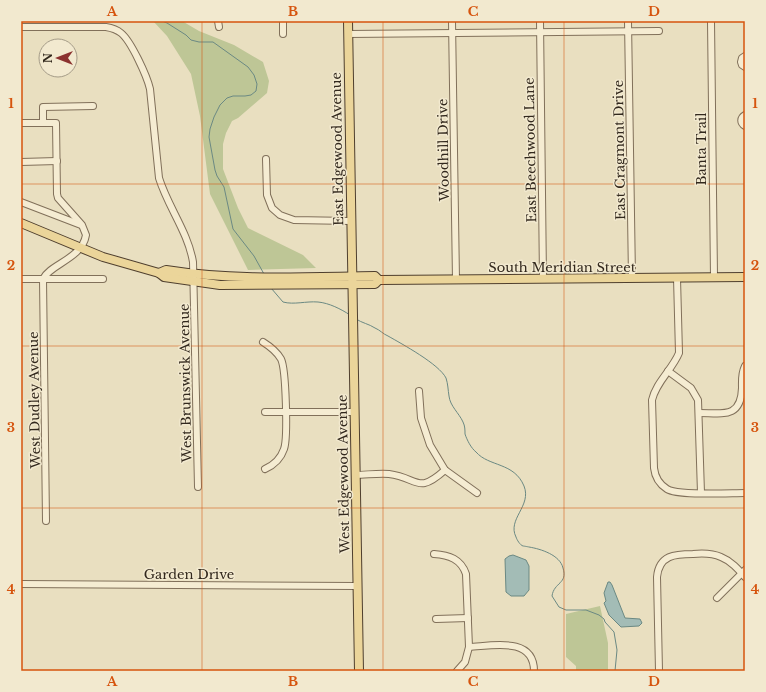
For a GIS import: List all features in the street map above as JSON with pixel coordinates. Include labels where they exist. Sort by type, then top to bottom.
[{"type":"main road","name":"East Edgewood Avenue","points":[[348,21],[351,280]]},
{"type":"main road","name":"South Meridian Street","points":[[21,222],[104,257],[159,273],[164,277],[251,278],[282,281],[351,280],[375,276],[379,280],[745,277]]},
{"type":"main road","name":"South Meridian Street","points":[[194,278],[226,285],[256,285],[282,281]]},
{"type":"main road","name":"West Edgewood Avenue","points":[[351,280],[359,671]]},
{"type":"street","points":[[283,21],[283,34]]},
{"type":"street","name":"Woodhill Drive","points":[[452,21],[456,280]]},
{"type":"street","name":"East Beechwood Lane","points":[[540,21],[543,279]]},
{"type":"street","name":"East Cragmont Drive","points":[[628,21],[632,278]]},
{"type":"street","name":"Banta Trail","points":[[711,21],[714,277]]},
{"type":"street","name":"West Brunswick Avenue","points":[[21,27],[112,28],[121,33],[126,39],[147,76],[150,88],[159,178],[162,188],[188,242],[192,257],[194,278],[198,487]]},
{"type":"street","points":[[348,34],[659,31]]},
{"type":"street","points":[[745,56],[741,61],[742,65],[745,67]]},
{"type":"street","points":[[43,123],[43,107],[93,106]]},
{"type":"street","points":[[745,115],[741,120],[742,124],[745,126]]},
{"type":"street","points":[[21,123],[56,123],[58,198],[82,225],[86,232],[86,237],[80,247],[70,258],[45,274],[43,279]]},
{"type":"street","points":[[266,159],[267,196],[272,208],[279,214],[287,219],[294,220],[350,221]]},
{"type":"street","points":[[21,162],[57,162]]},
{"type":"street","points":[[21,202],[82,225]]},
{"type":"street","points":[[677,278],[679,351],[676,359],[655,391],[652,400],[654,468],[662,486],[672,491],[701,493],[745,493]]},
{"type":"street","points":[[21,279],[103,279]]},
{"type":"street","name":"West Dudley Avenue","points":[[43,279],[46,521]]},
{"type":"street","points":[[264,342],[277,353],[284,366],[286,412],[286,442],[284,451],[276,462],[265,469]]},
{"type":"street","points":[[699,413],[726,413],[736,408],[741,400],[742,373],[745,366]]},
{"type":"street","points":[[668,371],[694,391],[698,400],[701,493]]},
{"type":"street","points":[[419,391],[419,411],[430,445],[445,470],[477,493]]},
{"type":"street","points":[[265,412],[354,412]]},
{"type":"street","points":[[355,475],[389,474],[415,483],[423,484],[433,480],[445,470]]},
{"type":"street","points":[[434,554],[452,557],[461,564],[465,570],[467,578],[469,646],[465,662],[457,671]]},
{"type":"street","points":[[659,671],[656,577],[662,562],[677,554],[711,554],[727,560],[744,573],[717,598]]},
{"type":"street","name":"Garden Drive","points":[[21,584],[357,586]]},
{"type":"street","points":[[436,619],[468,618]]},
{"type":"street","points":[[469,646],[516,646],[526,650],[533,662],[534,671]]},
{"type":"green space","points":[[153,21],[182,21],[199,31],[234,45],[263,62],[269,81],[267,93],[238,118],[232,121],[226,133],[223,144],[223,169],[238,208],[248,228],[303,255],[316,268],[248,270],[210,194],[200,116],[191,74],[167,36]]},
{"type":"green space","points":[[600,606],[608,643],[608,671],[576,671],[576,666],[566,657],[566,614]]},
{"type":"water","points":[[513,555],[526,560],[529,566],[529,590],[524,596],[511,596],[506,592],[505,559]]},
{"type":"water","points":[[608,582],[612,585],[625,618],[640,619],[642,623],[639,626],[621,627],[609,615],[604,603],[606,601],[604,593]]},
{"type":"waterway","points":[[162,21],[186,35],[191,40],[199,42],[213,42],[248,67],[254,75],[257,84],[256,91],[251,95],[233,96],[227,98],[220,105],[214,117],[209,137],[215,170],[224,187],[233,229],[254,256],[264,274]]},
{"type":"waterway","points":[[271,288],[283,302],[322,303],[335,307],[350,315]]},
{"type":"waterway","points":[[356,319],[377,329],[411,349],[436,367],[447,380],[451,403],[465,426],[465,434],[474,450],[481,457],[508,469],[520,478],[526,493],[523,506],[515,524],[514,530],[516,537],[521,545],[549,553],[561,563],[564,577],[553,591],[552,596],[559,607],[566,610],[586,610],[599,615],[614,632],[617,650],[615,671]]}]
